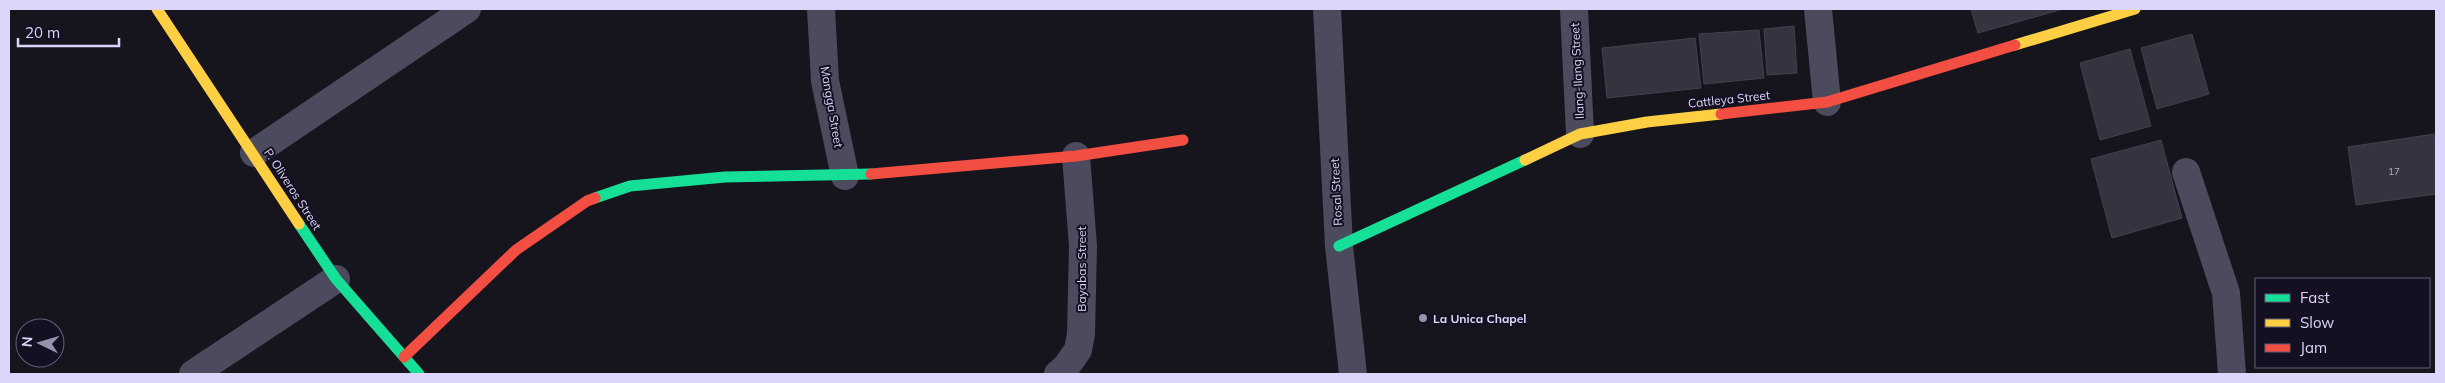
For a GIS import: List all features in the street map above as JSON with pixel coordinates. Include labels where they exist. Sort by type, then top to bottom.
[{"type":"street","name":"P. Oliveros Street","points":[[157,9],[336,279],[419,374]]},
{"type":"street","points":[[254,153],[467,9]]},
{"type":"street","name":"Mangga Street","points":[[821,9],[824,81],[845,176]]},
{"type":"street","name":"Rosal Street","points":[[1327,9],[1339,246],[1353,374]]},
{"type":"street","name":"Ilang-Ilang Street","points":[[1574,9],[1580,134]]},
{"type":"street","points":[[1818,9],[1827,102]]},
{"type":"street","name":"Cattleya Street","points":[[1339,246],[1580,134],[1647,122],[1827,102],[2135,9]]},
{"type":"street","points":[[404,357],[516,250],[587,201],[630,186],[725,177],[845,176],[1076,156],[1183,140]]},
{"type":"street","name":"Bayabas Street","points":[[1058,374],[1066,367],[1078,350],[1081,334],[1083,246],[1076,156]]},
{"type":"street","points":[[2186,172],[2226,293],[2232,374]]},
{"type":"street","points":[[193,374],[336,279]]},
{"type":"building","points":[[1971,9],[2063,9],[1978,33]]},
{"type":"building","points":[[1794,26],[1797,73],[1767,75],[1764,29]]},
{"type":"building","points":[[1759,30],[1764,78],[1704,84],[1699,34]]},
{"type":"building","points":[[2192,34],[2209,94],[2157,109],[2141,48]]},
{"type":"building","points":[[1695,38],[1701,88],[1607,98],[1602,48]]},
{"type":"building","points":[[2130,49],[2151,126],[2100,140],[2080,63]]},
{"type":"building","points":[[2434,134],[2436,194],[2356,205],[2348,147]]},
{"type":"building","points":[[2161,140],[2182,218],[2112,238],[2091,159]]},
{"type":"traffic: fast","points":[[1339,246],[1525,160]]},
{"type":"traffic: fast","points":[[595,198],[630,186],[725,177],[871,174]]},
{"type":"traffic: fast","points":[[299,224],[336,279],[419,374]]},
{"type":"traffic: slow","points":[[157,9],[299,224]]},
{"type":"traffic: slow","points":[[2015,45],[2135,9]]},
{"type":"traffic: slow","points":[[1525,160],[1580,134],[1647,122],[1721,114]]},
{"type":"traffic: jam","points":[[1721,114],[1827,102],[2015,45]]},
{"type":"traffic: jam","points":[[871,174],[1076,156],[1183,140]]},
{"type":"traffic: jam","points":[[404,357],[516,250],[587,201],[595,198]]},
{"type":"place","name":"La Unica Chapel","points":[[1423,318]]}]
